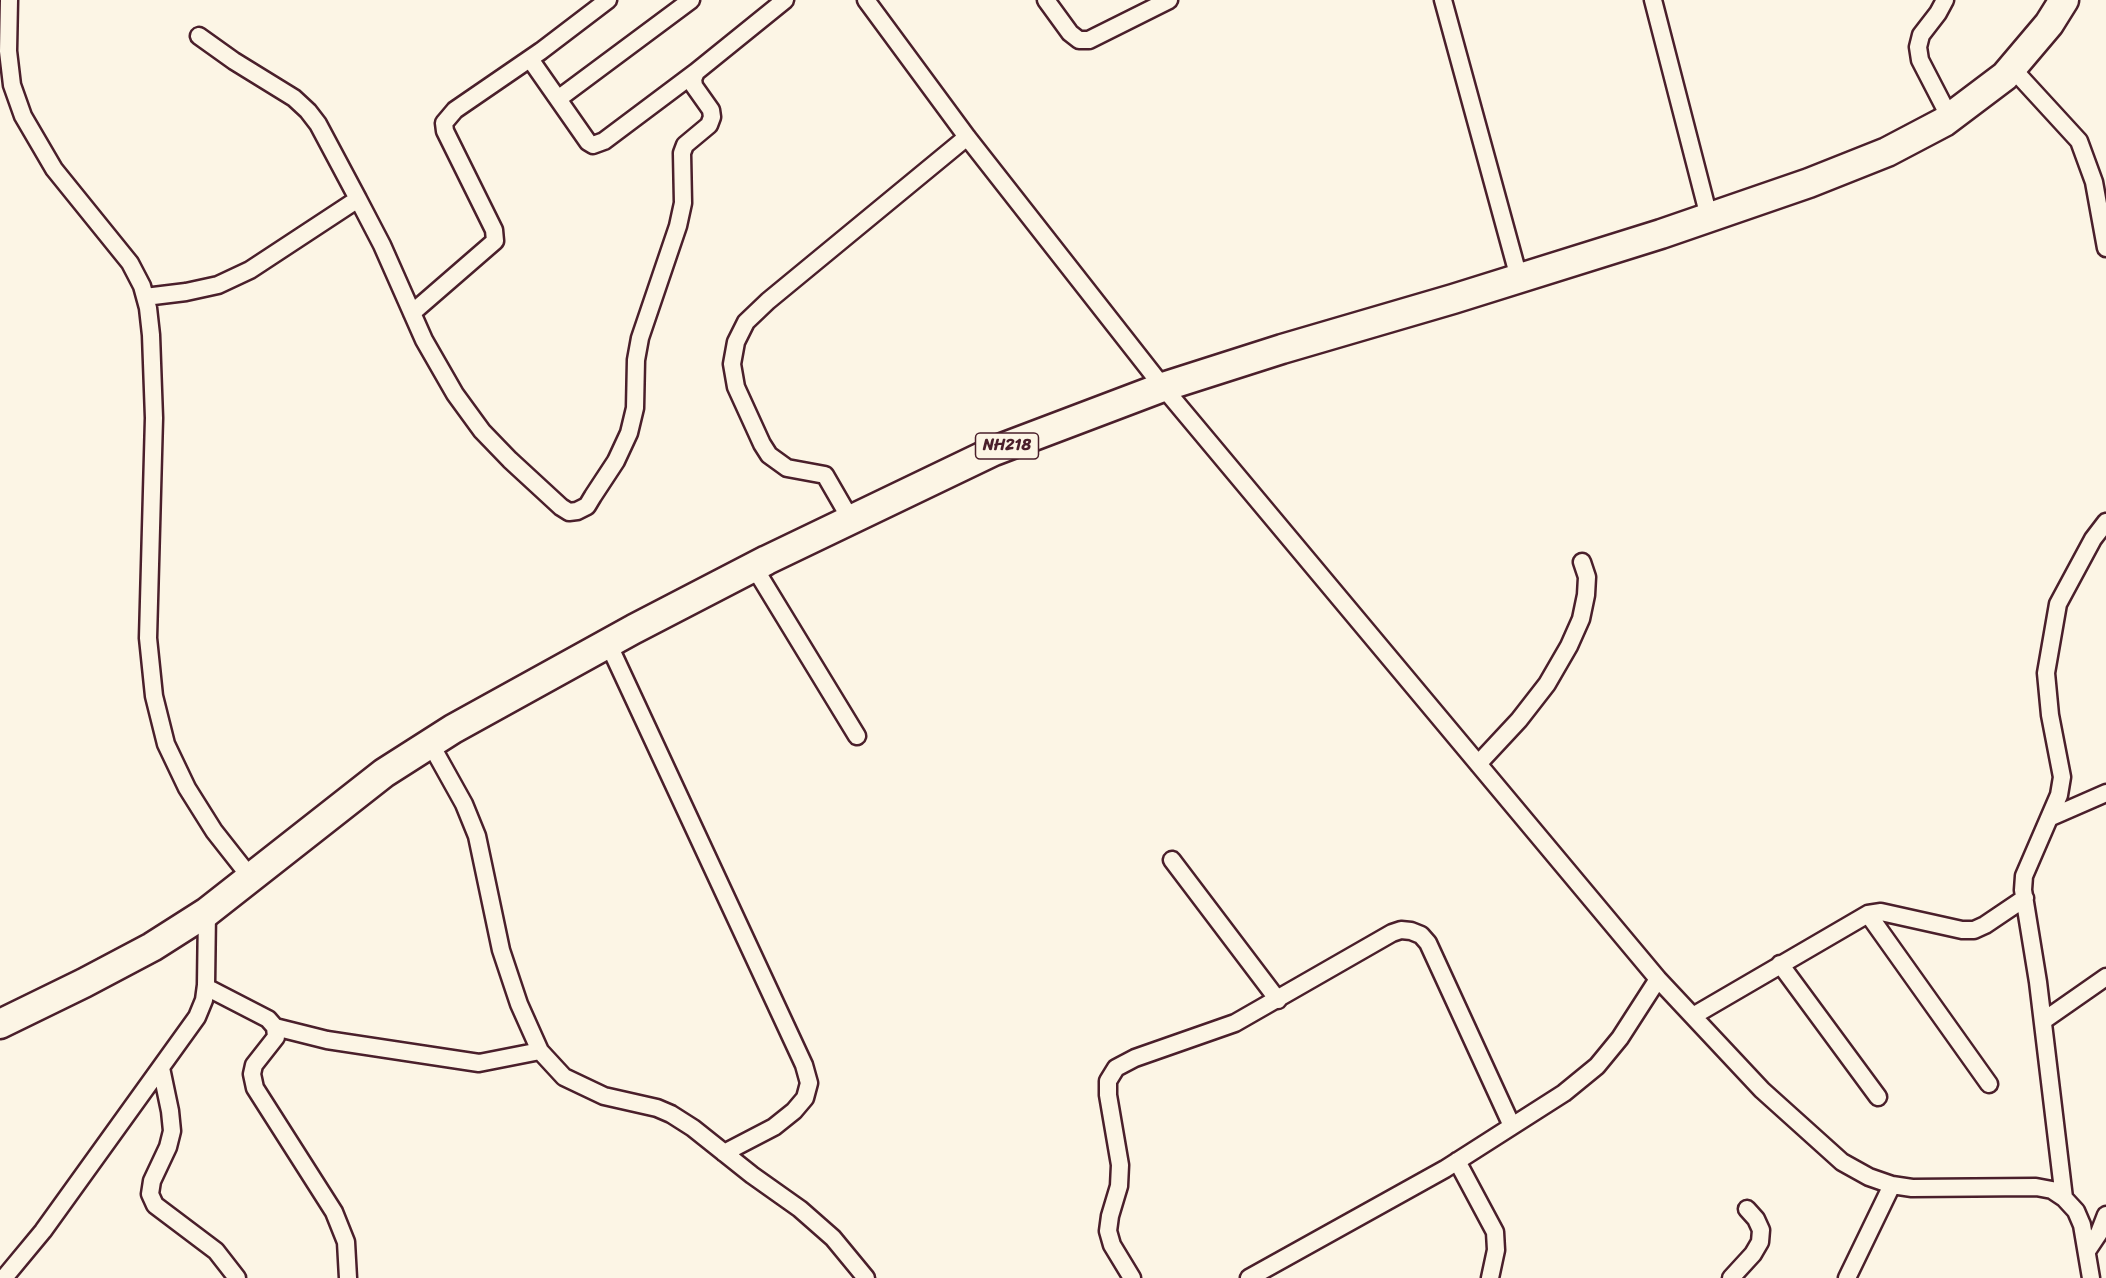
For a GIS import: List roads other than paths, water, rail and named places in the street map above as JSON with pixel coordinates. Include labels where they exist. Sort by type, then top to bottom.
[{"type":"highway","name":"NH218","points":[[0,1024],[152,947],[207,912],[384,773],[453,729],[608,643],[754,567],[994,451],[1163,387],[1709,217],[1809,183],[1887,152],[1950,118],[2005,76],[2049,24],[2064,0]]},
{"type":"street","points":[[9,0],[8,51],[12,85],[23,116],[54,169],[130,263],[145,297],[151,334],[153,418],[148,638],[154,696],[166,744],[187,788],[214,831],[251,878]]},
{"type":"street","points":[[412,313],[495,241],[494,230],[445,131],[444,123],[455,110],[608,0]]},
{"type":"street","points":[[558,99],[691,0]]},
{"type":"street","points":[[530,58],[588,142],[598,145],[696,72],[785,0]]},
{"type":"street","points":[[866,0],[967,136],[1163,387],[1658,979],[1762,1090],[1842,1162],[1869,1177],[1892,1185],[1912,1188],[2036,1187],[2052,1190],[2064,1198],[2076,1211],[2082,1225],[2091,1278]]},
{"type":"street","points":[[1046,0],[1070,33],[1079,40],[1089,40],[1169,0]]},
{"type":"street","points":[[1443,0],[1519,278]]},
{"type":"street","points":[[1653,0],[1709,217]]},
{"type":"street","points":[[1945,0],[1921,35],[1918,47],[1920,60],[1950,118]]},
{"type":"street","points":[[199,36],[234,61],[294,98],[308,111],[318,124],[382,245],[424,340],[455,394],[482,431],[569,512],[587,506],[616,461],[629,433],[635,408],[639,338],[678,226],[683,203],[682,153],[685,145],[709,124],[712,117],[711,110],[694,86],[693,79],[696,72]]},
{"type":"street","points":[[2012,68],[2079,141],[2094,182],[2106,248]]},
{"type":"street","points":[[851,520],[825,476],[787,468],[769,455],[736,387],[732,364],[736,342],[746,322],[768,301],[967,136]]},
{"type":"street","points":[[145,297],[218,285],[250,270],[358,199]]},
{"type":"street","points":[[2064,1198],[2024,876],[2059,795],[2062,777],[2050,715],[2046,673],[2058,604],[2093,539],[2106,522]]},
{"type":"street","points":[[1478,764],[1519,720],[1547,684],[1569,646],[1581,619],[1586,596],[1587,577],[1582,562]]},
{"type":"street","points":[[754,567],[857,736]]},
{"type":"street","points":[[608,643],[804,1065],[809,1083],[805,1098],[794,1111],[774,1127],[724,1153]]},
{"type":"street","points":[[430,743],[464,804],[477,836],[501,950],[519,1004],[540,1051],[564,1077],[604,1096],[657,1108],[671,1114],[800,1209],[833,1238],[866,1278]]},
{"type":"street","points":[[2049,818],[2106,793]]},
{"type":"street","points":[[1172,860],[1278,1000]]},
{"type":"street","points":[[1693,1016],[1868,914],[1881,912],[1962,930],[1974,930],[1985,926],[2025,898]]},
{"type":"street","points":[[4,1278],[43,1231],[197,1017],[204,1000],[206,987],[207,912]]},
{"type":"street","points":[[1868,914],[1989,1084]]},
{"type":"street","points":[[1132,1278],[1112,1245],[1108,1230],[1119,1186],[1120,1165],[1107,1082],[1116,1068],[1135,1058],[1235,1023],[1392,933],[1411,930],[1421,935],[1428,943],[1512,1126]]},
{"type":"street","points":[[1780,964],[1878,1097]]},
{"type":"street","points":[[2043,1021],[2106,977]]},
{"type":"street","points":[[1249,1278],[1457,1161],[1564,1093],[1597,1066],[1620,1038],[1658,979]]},
{"type":"street","points":[[206,987],[268,1019],[275,1027],[327,1040],[479,1063],[540,1051]]},
{"type":"street","points":[[275,1027],[276,1037],[254,1065],[252,1074],[255,1088],[334,1212],[346,1242],[348,1278]]},
{"type":"street","points":[[161,1068],[172,1131],[168,1147],[152,1181],[150,1194],[155,1205],[216,1251],[237,1278]]},
{"type":"street","points":[[1457,1161],[1495,1232],[1496,1250],[1490,1278]]},
{"type":"street","points":[[1847,1278],[1892,1185]]},
{"type":"street","points":[[1731,1278],[1754,1254],[1760,1242],[1761,1230],[1756,1219],[1747,1209]]},
{"type":"street","points":[[2087,1251],[2106,1215]]}]
